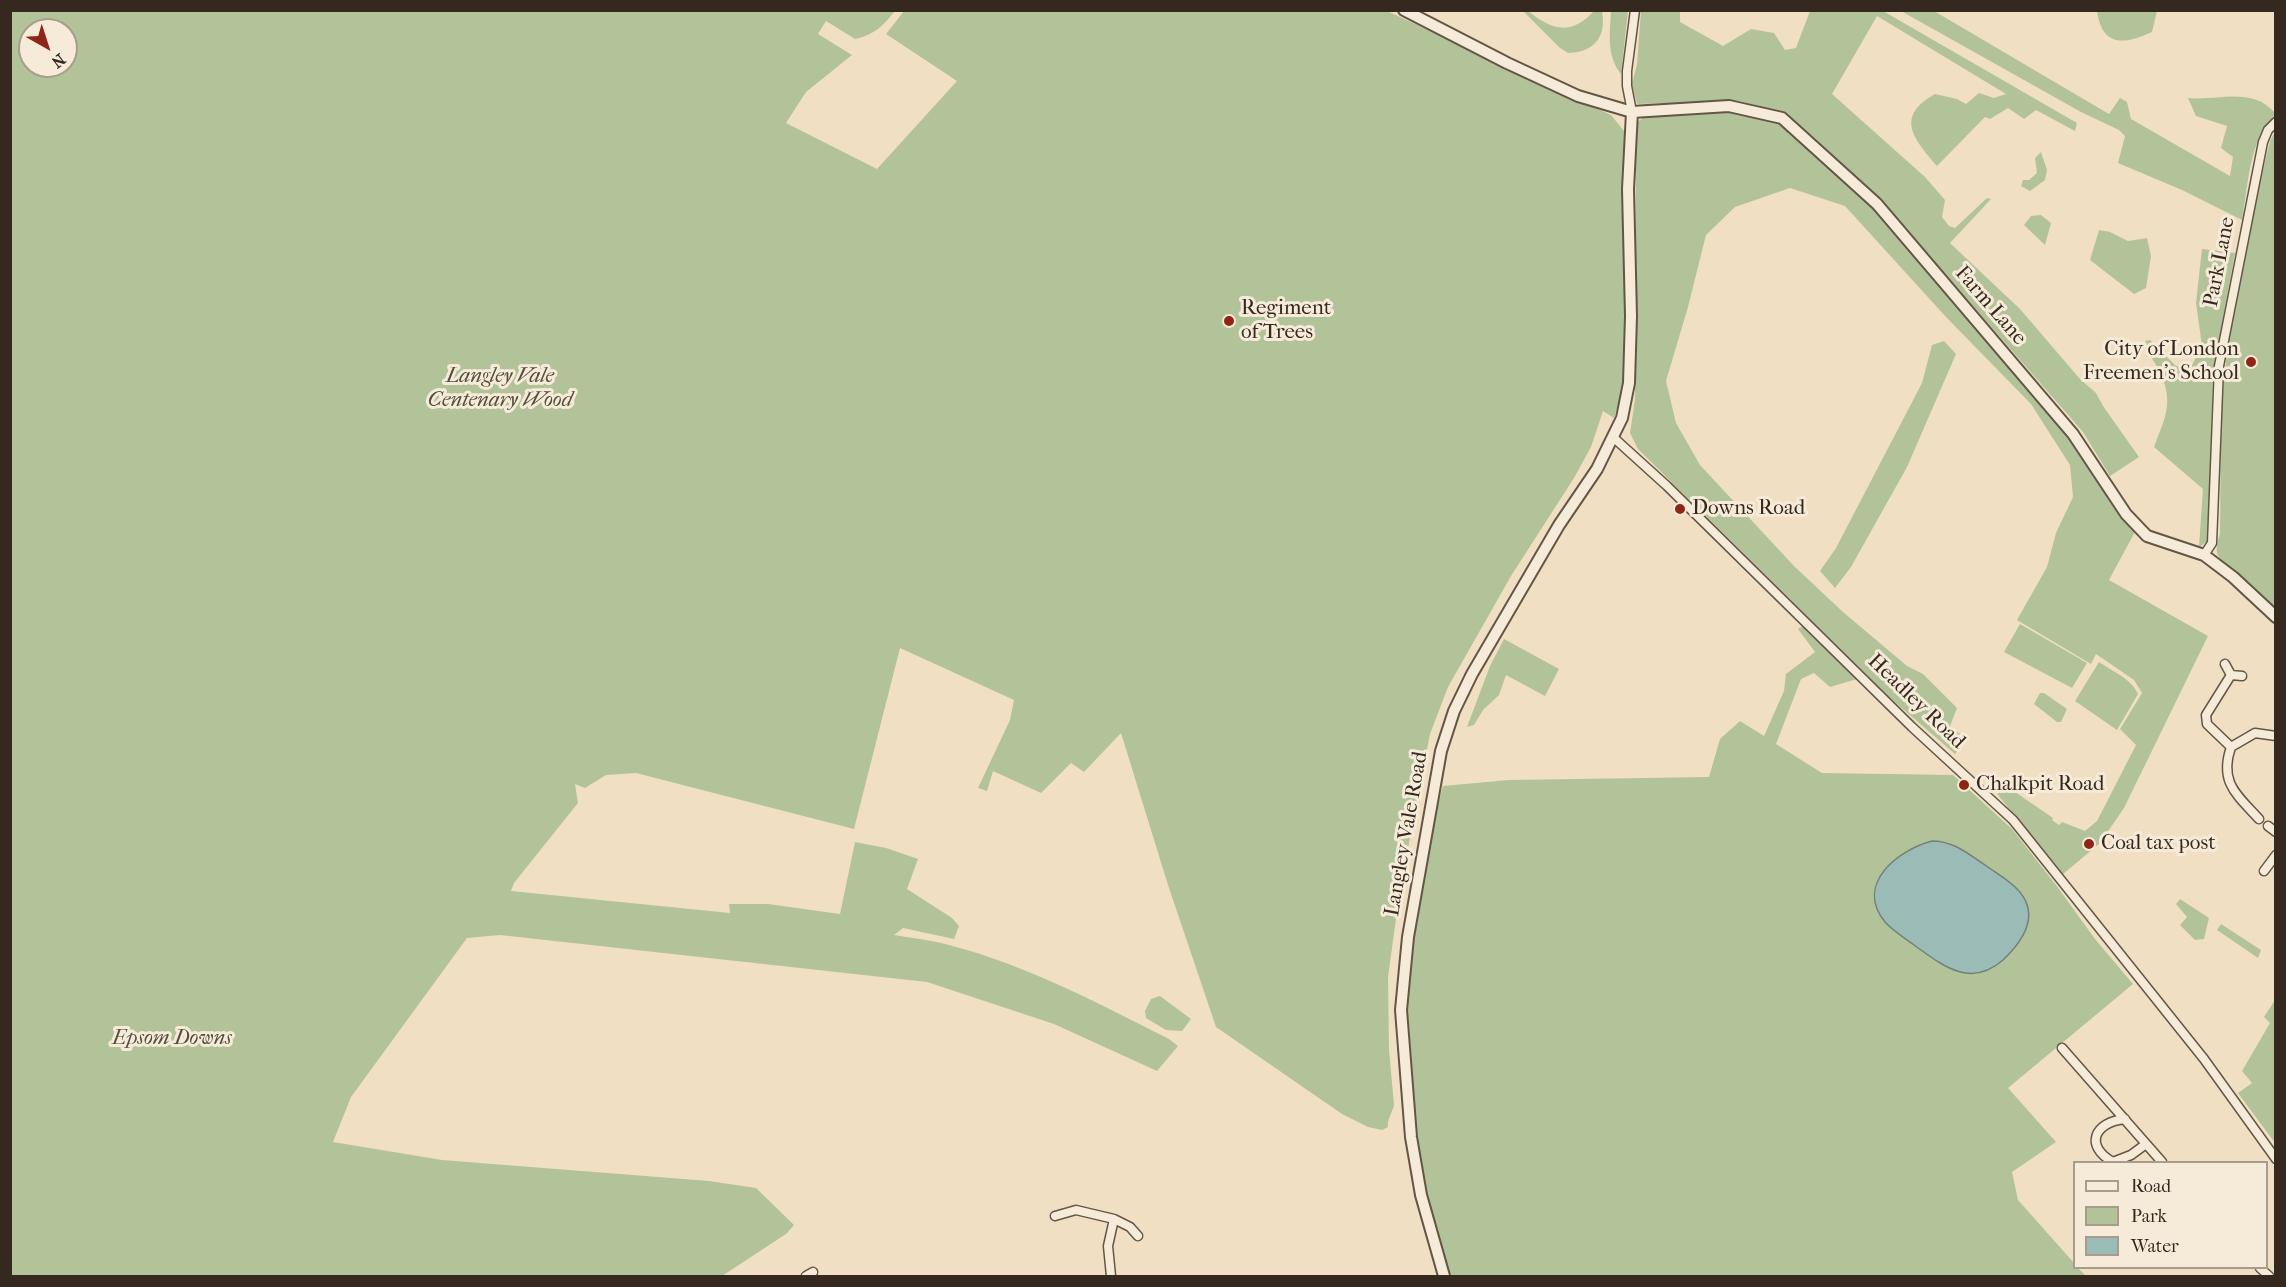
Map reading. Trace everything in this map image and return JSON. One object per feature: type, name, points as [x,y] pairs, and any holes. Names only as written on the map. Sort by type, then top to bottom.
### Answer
[{"type":"street","points":[[1404,10],[1507,63],[1578,96],[1632,112]]},
{"type":"street","points":[[1614,438],[1622,418],[1629,383],[1628,189],[1632,112],[1627,86],[1627,71],[1635,10]]},
{"type":"street","name":"Farm Lane","points":[[1632,112],[1729,106],[1782,118],[1876,204],[2073,434],[2126,514],[2147,536],[2204,555],[2234,577],[2276,617]]},
{"type":"street","name":"Park Lane","points":[[2204,555],[2212,543],[2220,366],[2263,142],[2268,130],[2276,122]]},
{"type":"street","name":"Headley Road","points":[[1614,438],[1667,486],[1912,727],[2013,820],[2204,1059],[2276,1159]]},
{"type":"street","name":"Langley Vale Road","points":[[1444,1276],[1415,1168],[1401,1010],[1409,927],[1441,751],[1454,711],[1472,674],[1559,525],[1597,469],[1614,438]]},
{"type":"street","points":[[2224,664],[2231,675]]},
{"type":"street","points":[[2231,675],[2242,676]]},
{"type":"street","points":[[2231,675],[2206,715],[2206,724],[2231,747]]},
{"type":"street","points":[[2259,819],[2230,786],[2227,776],[2227,759],[2231,747],[2254,733],[2276,736]]},
{"type":"street","points":[[2264,871],[2276,855]]},
{"type":"street","points":[[2062,1048],[2161,1161]]},
{"type":"street","points":[[2111,1161],[2102,1156],[2097,1149],[2095,1138],[2098,1130],[2105,1124],[2125,1119]]},
{"type":"street","points":[[2118,1161],[2146,1144]]},
{"type":"street","points":[[1054,1216],[1076,1210],[1114,1219],[1130,1227],[1138,1236]]},
{"type":"street","points":[[1110,1276],[1108,1246],[1114,1219]]},
{"type":"green space","points":[[2097,10],[2157,11],[2152,32],[2124,41],[2109,37],[2100,23]]},
{"type":"green space","name":"Langley Vale Centenary Wood","points":[[10,11],[895,11],[878,29],[855,39],[826,21],[818,34],[852,55],[806,92],[786,123],[877,169],[957,81],[886,34],[904,11],[1387,11],[1611,115],[1625,132],[1624,385],[1614,418],[1603,411],[1591,447],[1574,478],[1511,576],[1448,687],[1430,734],[1400,890],[1388,977],[1389,1050],[1394,1105],[1388,1127],[1382,1130],[1368,1127],[1342,1114],[1216,1027],[1168,885],[1121,733],[1084,772],[1071,763],[1041,793],[993,771],[987,791],[978,788],[1010,720],[1014,700],[900,648],[854,829],[636,773],[606,775],[585,788],[575,784],[578,803],[514,883],[511,891],[730,913],[729,904],[768,904],[840,914],[855,842],[886,848],[918,859],[907,889],[952,918],[959,926],[954,939],[903,928],[894,935],[942,943],[1006,963],[1061,986],[1169,1039],[1178,1046],[1157,1071],[1054,1024],[927,982],[500,935],[467,938],[351,1097],[333,1142],[442,1160],[709,1181],[756,1188],[794,1225],[786,1234],[722,1276],[11,1276]]},
{"type":"green space","points":[[1523,11],[1529,11],[1544,22],[1566,28],[1586,19],[1593,12],[1602,12],[1602,29],[1600,36],[1591,47],[1568,53],[1560,48]]},
{"type":"green space","points":[[1611,11],[1628,11],[1621,74],[1611,52]]},
{"type":"green space","points":[[1641,11],[1680,11],[1680,22],[1723,46],[1751,29],[1774,33],[1785,50],[1796,48],[1810,11],[1883,11],[2077,123],[2075,131],[2036,110],[2024,119],[2008,108],[1990,119],[1985,117],[1937,166],[1921,147],[1912,128],[1915,111],[1922,103],[1935,94],[1957,99],[1966,104],[1979,93],[1994,98],[2006,94],[1877,16],[1832,94],[1925,177],[1945,200],[1942,217],[1949,226],[1955,228],[1987,198],[1991,199],[1950,243],[2020,309],[2080,379],[2096,393],[2139,457],[2110,476],[2083,432],[1882,202],[1787,113],[1739,101],[1637,104],[1632,84],[1637,64]]},
{"type":"green space","points":[[1901,11],[1934,11],[2109,114],[2120,98],[2127,102],[2131,119],[2230,176],[2233,157],[2221,148],[2227,126],[2196,116],[2188,98],[2246,97],[2266,105],[2275,113],[2275,116],[2266,125],[2255,150],[2242,220],[2182,190],[2118,163],[2125,136],[2119,130],[2081,112]]},
{"type":"green space","points":[[1728,111],[1780,122],[1875,210],[2069,436],[2127,525],[2136,530],[2109,580],[2208,636],[2124,808],[2100,843],[2062,875],[1998,795],[1997,788],[2005,785],[2053,818],[2052,820],[2059,825],[2062,822],[2085,831],[2097,821],[2136,745],[2120,729],[2142,693],[2134,680],[2096,654],[2091,664],[2017,620],[2047,567],[2056,533],[2073,497],[2070,465],[2031,404],[1946,317],[1845,206],[1790,188],[1735,207],[1706,235],[1666,381],[1676,423],[1700,465],[1794,566],[1843,612],[1907,666],[1923,674],[1957,708],[1950,726],[1961,735],[1961,747],[1955,754],[1889,697],[1638,449],[1630,433],[1635,400],[1636,123],[1647,115]]},
{"type":"green space","name":"City of London Freemen's School","points":[[2275,132],[2275,612],[2226,567],[2217,553],[2217,544],[2220,534],[2222,411],[2229,338],[2253,214],[2270,141]]},
{"type":"green space","points":[[2041,152],[2047,170],[2045,180],[2030,191],[2021,186],[2023,180],[2029,180],[2037,173],[2035,158]]},
{"type":"green space","points":[[2041,215],[2051,223],[2045,245],[2024,225],[2031,216]]},
{"type":"green space","points":[[2099,230],[2110,232],[2128,241],[2147,238],[2151,256],[2146,288],[2134,294],[2090,260]]},
{"type":"green space","points":[[2202,249],[2235,253],[2213,372],[2208,541],[2199,547],[2203,489],[2154,447],[2166,414],[2167,398],[2163,379],[2145,341],[2150,340],[2176,366],[2190,369],[2202,346],[2196,303]]},
{"type":"green space","points":[[1944,341],[1956,354],[1907,467],[1851,567],[1835,588],[1820,571],[1836,548],[1922,383],[1932,345]]},
{"type":"green space","points":[[2020,624],[2087,663],[2072,688],[2004,652]]},
{"type":"green space","points":[[1804,625],[1857,679],[1830,687],[1814,673],[1801,679],[1776,744],[1822,773],[1953,775],[2012,829],[2095,939],[2133,984],[2008,1088],[2056,1142],[2012,1172],[2018,1200],[2073,1262],[2073,1269],[2079,1269],[2086,1276],[1450,1276],[1427,1204],[1415,1135],[1408,1062],[1406,983],[1413,926],[1433,823],[1443,786],[1509,780],[1709,777],[1720,739],[1740,721],[1764,736],[1784,691],[1786,674],[1815,652],[1798,629]]},
{"type":"green space","points":[[1504,639],[1559,669],[1545,696],[1506,675],[1499,695],[1483,710],[1474,725],[1467,727],[1490,666]]},
{"type":"green space","points":[[2099,662],[2131,684],[2138,694],[2117,730],[2075,701]]},
{"type":"green space","points":[[2040,693],[2044,693],[2067,709],[2061,722],[2057,722],[2034,704]]},
{"type":"green space","points":[[2180,899],[2209,918],[2204,939],[2195,940],[2180,925],[2187,917],[2176,904]]},
{"type":"green space","points":[[2221,924],[2261,950],[2258,958],[2217,930]]},
{"type":"green space","points":[[1160,996],[1191,1019],[1182,1031],[1166,1030],[1146,1018],[1145,1011],[1151,999]]},
{"type":"green space","points":[[2275,1000],[2275,1143],[2238,1093],[2252,1083],[2242,1071],[2270,1023],[2264,1017]]},
{"type":"water","points":[[1932,841],[1947,843],[1967,853],[2011,883],[2025,899],[2029,918],[2023,936],[2010,953],[1991,969],[1979,973],[1968,973],[1946,966],[1892,928],[1885,922],[1877,908],[1874,895],[1877,882],[1884,871],[1906,852]]},
{"type":"place","name":"Regiment of Trees","points":[[1229,321]]},
{"type":"place","name":"City of London Freemen's School","points":[[2251,362]]},
{"type":"place","name":"Downs Road","points":[[1680,509]]},
{"type":"place","name":"Chalkpit Road","points":[[1964,785]]},
{"type":"place","name":"Coal tax post","points":[[2089,844]]},
{"type":"park label","name":"Epsom Downs","points":[[172,1039]]}]
